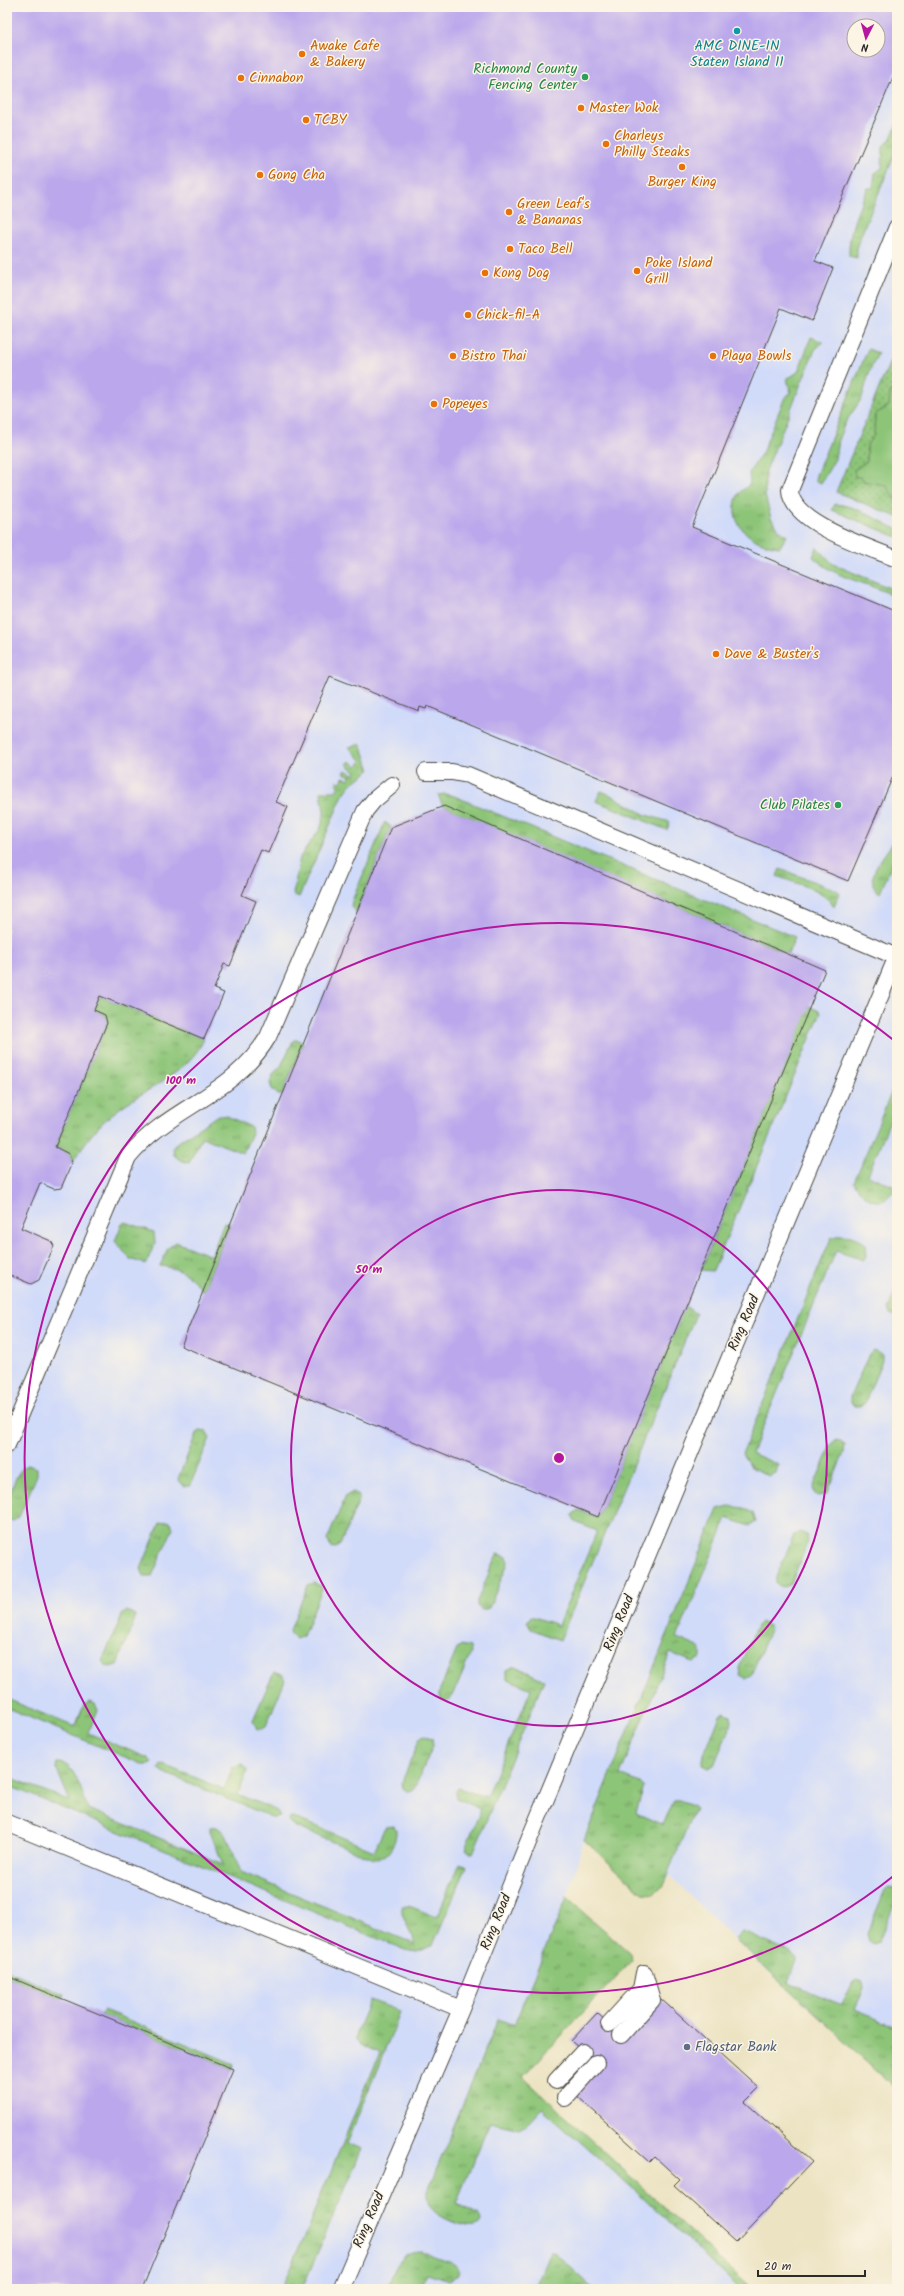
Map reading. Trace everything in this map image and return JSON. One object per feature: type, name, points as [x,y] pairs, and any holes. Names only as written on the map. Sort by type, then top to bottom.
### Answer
[{"type":"lane","points":[[897,227],[790,490],[793,501],[808,518],[831,531],[897,559]]},
{"type":"lane","points":[[426,772],[452,772],[468,776],[897,956]]},
{"type":"lane","points":[[7,1445],[128,1157],[142,1139],[220,1089],[237,1075],[259,1051],[268,1037],[365,811],[374,800],[392,785]]},
{"type":"lane","name":"Ring Road","points":[[340,2289],[461,2009],[533,1830],[897,956]]},
{"type":"lane","points":[[7,1823],[461,2009]]},
{"type":"lane","points":[[609,2024],[641,1989],[644,1973],[652,2000],[621,2035]]},
{"type":"lane","points":[[556,2081],[583,2052]]},
{"type":"lane","points":[[565,2098],[596,2063]]},
{"type":"shaded area","points":[[7,7],[897,7],[897,2090],[740,1945],[669,1875],[659,1891],[649,1894],[642,1893],[584,1840],[567,1897],[630,1953],[632,1960],[523,2077],[752,2289],[7,2289]]},
{"type":"green space","points":[[897,124],[897,149],[857,245],[857,258],[849,256],[850,238],[857,213],[868,188],[873,188],[875,173],[882,168],[883,146],[891,138]]},
{"type":"green space","points":[[811,337],[823,342],[815,350],[811,359],[765,473],[765,495],[771,518],[780,531],[787,535],[780,547],[761,542],[744,532],[735,516],[735,506],[739,494],[750,483],[749,473],[762,453],[785,397],[791,393],[787,379],[798,372]]},
{"type":"green space","points":[[868,349],[878,353],[869,373],[862,398],[845,423],[838,440],[835,459],[821,483],[815,480],[816,475]]},
{"type":"green space","points":[[891,359],[897,361],[897,384],[894,391],[890,391],[889,406],[875,414],[874,435],[867,445],[867,461],[854,470],[855,477],[860,477],[863,481],[886,485],[894,498],[897,499],[897,517],[836,492]]},
{"type":"green space","points":[[897,384],[897,499],[870,483],[855,477],[854,470],[867,461],[867,445],[874,435],[875,414],[889,406],[890,391],[894,391]]},
{"type":"green space","points":[[835,504],[860,510],[897,529],[897,537],[832,510]]},
{"type":"green space","points":[[817,547],[833,564],[897,591],[897,600],[883,591],[831,570],[813,557]]},
{"type":"green space","points":[[361,744],[370,770],[350,785],[342,797],[299,897],[293,894],[300,857],[320,829],[323,820],[324,812],[321,791],[336,791],[339,785],[336,784],[337,781],[341,782],[343,777],[349,779],[350,776],[344,773],[345,770],[354,774],[356,772],[347,764],[350,761],[357,766],[362,761],[349,747]]},
{"type":"green space","points":[[601,791],[613,796],[646,815],[670,822],[667,830],[596,801]]},
{"type":"green space","points":[[445,794],[454,796],[795,937],[788,954],[443,806],[438,795]]},
{"type":"green space","points":[[385,822],[391,827],[356,912],[351,907],[352,901]]},
{"type":"green space","points":[[897,835],[897,852],[880,893],[874,887],[874,872]]},
{"type":"green space","points":[[780,869],[837,890],[839,893],[834,907],[816,891],[777,876]]},
{"type":"green space","points":[[100,996],[204,1039],[189,1061],[178,1070],[131,1100],[105,1120],[87,1140],[72,1163],[69,1154],[55,1147],[107,1023],[105,1015],[94,1010]]},
{"type":"green space","points":[[809,1006],[821,1012],[713,1271],[701,1270]]},
{"type":"green space","points":[[297,1039],[303,1043],[282,1095],[278,1095],[272,1089],[270,1083],[273,1075],[281,1066],[293,1041]]},
{"type":"green space","points":[[897,1079],[897,1103],[868,1175],[893,1186],[894,1191],[885,1200],[875,1201],[866,1197],[854,1182]]},
{"type":"green space","points":[[218,1115],[227,1116],[251,1127],[252,1133],[243,1153],[202,1137],[189,1163],[180,1160],[174,1155],[173,1148],[175,1144]]},
{"type":"green space","points":[[125,1222],[154,1232],[155,1243],[146,1264],[130,1259],[115,1241],[122,1224]]},
{"type":"green space","points":[[229,1222],[229,1226],[203,1292],[190,1277],[184,1273],[160,1266],[168,1248],[176,1242],[211,1256],[224,1223]]},
{"type":"green space","points":[[841,1235],[856,1237],[864,1243],[867,1251],[866,1257],[863,1260],[836,1251],[752,1453],[778,1465],[776,1473],[769,1476],[751,1467],[742,1454],[831,1238]]},
{"type":"green space","points":[[897,1286],[897,1316],[890,1314],[888,1309]]},
{"type":"green space","points":[[685,1306],[696,1314],[560,1640],[531,1629],[527,1622],[531,1616],[558,1625],[597,1531],[575,1522],[572,1515],[578,1510],[598,1517]]},
{"type":"green space","points":[[873,1350],[882,1354],[882,1360],[865,1403],[861,1406],[854,1406],[850,1397],[869,1354]]},
{"type":"green space","points":[[200,1431],[207,1432],[210,1438],[190,1486],[184,1486],[178,1479],[196,1434]]},
{"type":"green space","points":[[837,1440],[845,1445],[844,1453],[827,1494],[818,1496],[814,1493],[813,1488],[831,1445]]},
{"type":"green space","points":[[27,1465],[37,1468],[37,1475],[19,1517],[13,1521],[7,1518],[8,1505],[12,1489],[18,1474]]},
{"type":"green space","points":[[353,1492],[359,1495],[359,1500],[340,1545],[336,1548],[331,1547],[327,1540],[346,1496]]},
{"type":"green space","points":[[729,1506],[743,1508],[753,1513],[756,1522],[750,1526],[727,1518],[677,1638],[698,1647],[701,1651],[701,1658],[693,1662],[670,1653],[620,1775],[640,1783],[644,1787],[636,1813],[663,1825],[674,1800],[679,1800],[694,1806],[695,1808],[662,1887],[654,1894],[642,1893],[584,1840],[718,1509]]},
{"type":"green space","points":[[167,1521],[171,1522],[173,1528],[152,1576],[144,1576],[141,1569],[160,1523]]},
{"type":"green space","points":[[800,1532],[807,1535],[808,1542],[791,1583],[785,1587],[782,1587],[776,1583],[776,1577],[794,1535]]},
{"type":"green space","points":[[499,1554],[507,1557],[508,1563],[489,1608],[482,1610],[477,1606],[477,1601],[496,1556]]},
{"type":"green space","points":[[314,1583],[321,1586],[322,1589],[303,1636],[296,1639],[291,1635],[290,1630],[308,1585]]},
{"type":"green space","points":[[127,1611],[135,1615],[135,1619],[117,1665],[109,1667],[105,1666],[103,1659],[122,1615]]},
{"type":"green space","points":[[761,1622],[769,1626],[770,1630],[751,1675],[746,1678],[740,1675],[739,1667],[757,1626]]},
{"type":"green space","points":[[461,1645],[470,1647],[471,1653],[453,1696],[448,1701],[443,1700],[439,1697],[439,1692],[457,1649]]},
{"type":"green space","points":[[515,1666],[544,1680],[473,1853],[465,1849],[481,1809],[456,1798],[456,1791],[458,1788],[486,1797],[531,1689],[506,1678],[506,1670]]},
{"type":"green space","points":[[275,1673],[282,1674],[285,1680],[266,1726],[263,1729],[257,1729],[253,1720],[272,1676]]},
{"type":"green space","points":[[7,1699],[75,1727],[84,1705],[90,1702],[95,1704],[98,1710],[88,1733],[148,1758],[152,1763],[150,1765],[144,1765],[7,1708]]},
{"type":"green space","points":[[724,1712],[731,1715],[732,1722],[714,1765],[708,1768],[702,1765],[702,1759],[720,1715]]},
{"type":"green space","points":[[425,1736],[432,1738],[433,1746],[413,1791],[407,1791],[403,1788],[402,1782],[420,1738]]},
{"type":"green space","points":[[57,1763],[64,1764],[74,1773],[88,1809],[223,1864],[210,1832],[210,1827],[216,1827],[221,1830],[230,1843],[241,1872],[415,1944],[402,1913],[402,1906],[409,1906],[437,1917],[459,1863],[467,1866],[433,1945],[418,1952],[405,1950],[7,1785],[7,1776],[70,1801],[56,1768]]},
{"type":"green space","points":[[161,1764],[224,1789],[233,1767],[243,1764],[248,1770],[238,1794],[277,1811],[280,1816],[274,1818],[162,1772],[159,1768]]},
{"type":"green space","points":[[289,1818],[316,1826],[374,1851],[385,1827],[394,1826],[396,1829],[396,1834],[391,1849],[383,1857],[374,1859],[291,1825],[288,1822]]},
{"type":"green space","points":[[889,1887],[897,1889],[897,1898],[879,1941],[873,1943],[869,1941],[867,1934],[885,1890]]},
{"type":"green space","points":[[567,1897],[630,1953],[632,1960],[523,2077],[752,2289],[740,2289],[630,2186],[542,2108],[526,2125],[519,2129],[490,2122],[456,2203],[478,2214],[481,2220],[479,2224],[467,2226],[450,2221],[433,2210],[430,2205],[428,2190],[498,2019],[514,2025]]},
{"type":"green space","points":[[742,1932],[793,1953],[797,1959],[788,1982],[842,2005],[853,1982],[857,1980],[863,1982],[864,1987],[855,2010],[897,2027],[897,2090],[735,1939]]},
{"type":"green space","points":[[7,1970],[64,1994],[62,1999],[7,1976]]},
{"type":"green space","points":[[370,2000],[394,2009],[400,2013],[347,2143],[362,2149],[302,2289],[282,2289],[380,2053],[361,2045],[356,2040],[357,2030]]},
{"type":"green space","points":[[104,2010],[234,2064],[233,2069],[101,2015]]},
{"type":"green space","points":[[421,2252],[454,2264],[459,2269],[459,2275],[450,2280],[427,2273],[421,2289],[387,2289],[395,2269],[402,2259],[407,2255]]},
{"type":"green space","points":[[550,2252],[553,2252],[593,2289],[534,2289]]},
{"type":"building","points":[[7,7],[897,7],[897,68],[815,261],[833,268],[812,321],[781,308],[692,527],[897,612],[897,767],[848,881],[427,706],[426,709],[420,707],[419,711],[330,676],[276,802],[288,807],[268,853],[261,850],[242,895],[256,901],[230,966],[224,964],[214,989],[224,993],[204,1039],[100,996],[94,1010],[105,1015],[107,1023],[55,1147],[69,1154],[72,1163],[61,1188],[54,1189],[40,1183],[21,1228],[51,1241],[54,1246],[39,1280],[31,1284],[7,1274]]},
{"type":"building","points":[[444,806],[825,970],[598,1517],[181,1346],[391,827]]},
{"type":"building","points":[[7,1976],[233,2069],[142,2289],[7,2289]]},
{"type":"building","points":[[661,1999],[759,2088],[745,2102],[812,2162],[736,2242],[674,2186],[680,2180],[655,2157],[650,2162],[575,2094],[596,2063],[571,2041],[597,2013],[626,2039]]},
{"type":"place","name":"AMC DINE-IN Staten Island 11","points":[[737,31]]},
{"type":"place","name":"Awake Cafe & Bakery","points":[[302,54]]},
{"type":"place","name":"Richmond County Fencing Center","points":[[585,77]]},
{"type":"place","name":"Cinnabon","points":[[241,78]]},
{"type":"place","name":"Master Wok","points":[[581,108]]},
{"type":"place","name":"TCBY","points":[[306,120]]},
{"type":"place","name":"Charleys Philly Steaks","points":[[606,144]]},
{"type":"place","name":"Burger King","points":[[682,167]]},
{"type":"place","name":"Gong Cha","points":[[260,175]]},
{"type":"place","name":"Green Leaf's & Bananas","points":[[509,212]]},
{"type":"place","name":"Taco Bell","points":[[510,249]]},
{"type":"place","name":"Poke Island Grill","points":[[637,271]]},
{"type":"place","name":"Kong Dog","points":[[485,273]]},
{"type":"place","name":"Chick-fil-A","points":[[468,315]]},
{"type":"place","name":"Bistro Thai","points":[[453,356]]},
{"type":"place","name":"Playa Bowls","points":[[713,356]]},
{"type":"place","name":"Popeyes","points":[[434,404]]},
{"type":"place","name":"Dave & Buster's","points":[[716,654]]},
{"type":"place","name":"Club Pilates","points":[[838,805]]},
{"type":"place","name":"Flagstar Bank","points":[[687,2047]]}]
